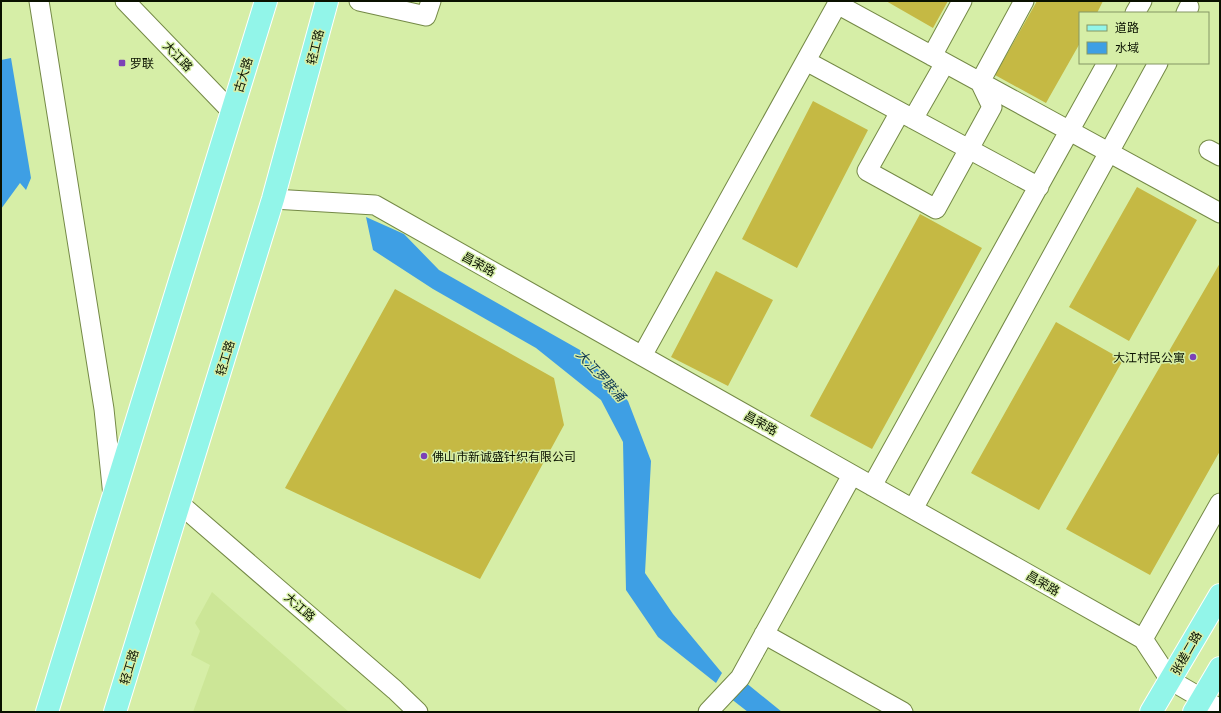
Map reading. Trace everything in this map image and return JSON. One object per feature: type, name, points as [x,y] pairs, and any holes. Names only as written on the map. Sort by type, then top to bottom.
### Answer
[{"type":"main road","points":[[255,38],[258,1]]},
{"type":"main road","points":[[255,38],[266,1]]},
{"type":"main road","name":"轻工路","points":[[115,712],[273,199],[327,1]]},
{"type":"main road","points":[[311,63],[339,1]]},
{"type":"main road","name":"古大路","points":[[232,112],[255,38]]},
{"type":"main road","points":[[46,712],[232,112]]},
{"type":"main road","name":"张槎二路","points":[[1151,712],[1220,595]]},
{"type":"main road","points":[[1205,707],[1220,668]]},
{"type":"street","points":[[39,1],[104,409],[113,498]]},
{"type":"street","name":"大江路","points":[[125,1],[232,112]]},
{"type":"street","points":[[359,1],[426,16],[431,1]]},
{"type":"street","points":[[962,1],[938,60],[906,116],[867,171],[936,209],[992,107],[980,82]]},
{"type":"street","points":[[980,82],[1024,1]]},
{"type":"street","points":[[1136,12],[1142,1]]},
{"type":"street","points":[[642,356],[838,3],[938,60],[1220,213]]},
{"type":"street","points":[[806,61],[1039,187]]},
{"type":"street","points":[[872,486],[1106,64]]},
{"type":"street","points":[[913,509],[1157,64]]},
{"type":"street","name":"昌荣路","points":[[273,199],[375,205],[1143,639],[1170,680],[1205,707]]},
{"type":"street","points":[[708,712],[740,678],[852,475]]},
{"type":"street","points":[[1143,639],[1220,503]]},
{"type":"street","name":"大江路","points":[[180,504],[395,690],[418,712]]},
{"type":"street","points":[[764,634],[903,712]]},
{"type":"shaded area","points":[[212,592],[349,712],[193,712],[210,665],[191,655],[200,631],[195,623]]},
{"type":"water","points":[[11,58],[31,178],[26,190],[20,183],[1,209],[1,60]]},
{"type":"water","name":"大江罗联涌","points":[[366,217],[404,234],[439,270],[580,350],[628,401],[651,461],[645,573],[673,614],[722,673],[716,683],[658,637],[626,590],[623,442],[601,400],[536,348],[433,289],[373,250]]},
{"type":"water","points":[[745,682],[782,712],[748,712],[730,698]]},
{"type":"building","points":[[886,1],[948,1],[933,28]]},
{"type":"building","points":[[1037,1],[1103,1],[1098,12],[1079,12],[1079,45],[1046,103],[995,75]]},
{"type":"building","points":[[813,101],[868,130],[797,268],[742,239]]},
{"type":"building","points":[[1137,187],[1197,220],[1129,341],[1069,307]]},
{"type":"building","points":[[920,214],[982,248],[872,449],[810,416]]},
{"type":"building","name":"大江村民公寓","points":[[1220,263],[1220,451],[1150,575],[1066,529]]},
{"type":"building","points":[[716,271],[773,300],[728,386],[671,357]]},
{"type":"building","name":"佛山市新诚盛针织有限公司","points":[[395,289],[554,378],[564,425],[480,579],[285,488]]},
{"type":"building","points":[[1056,322],[1123,360],[1039,510],[971,473]]},
{"type":"place","name":"罗联","points":[[122,63]]},
{"type":"place","name":"大江村民公寓","points":[[1193,357]]},
{"type":"place","name":"佛山市新诚盛针织有限公司","points":[[424,456]]}]
